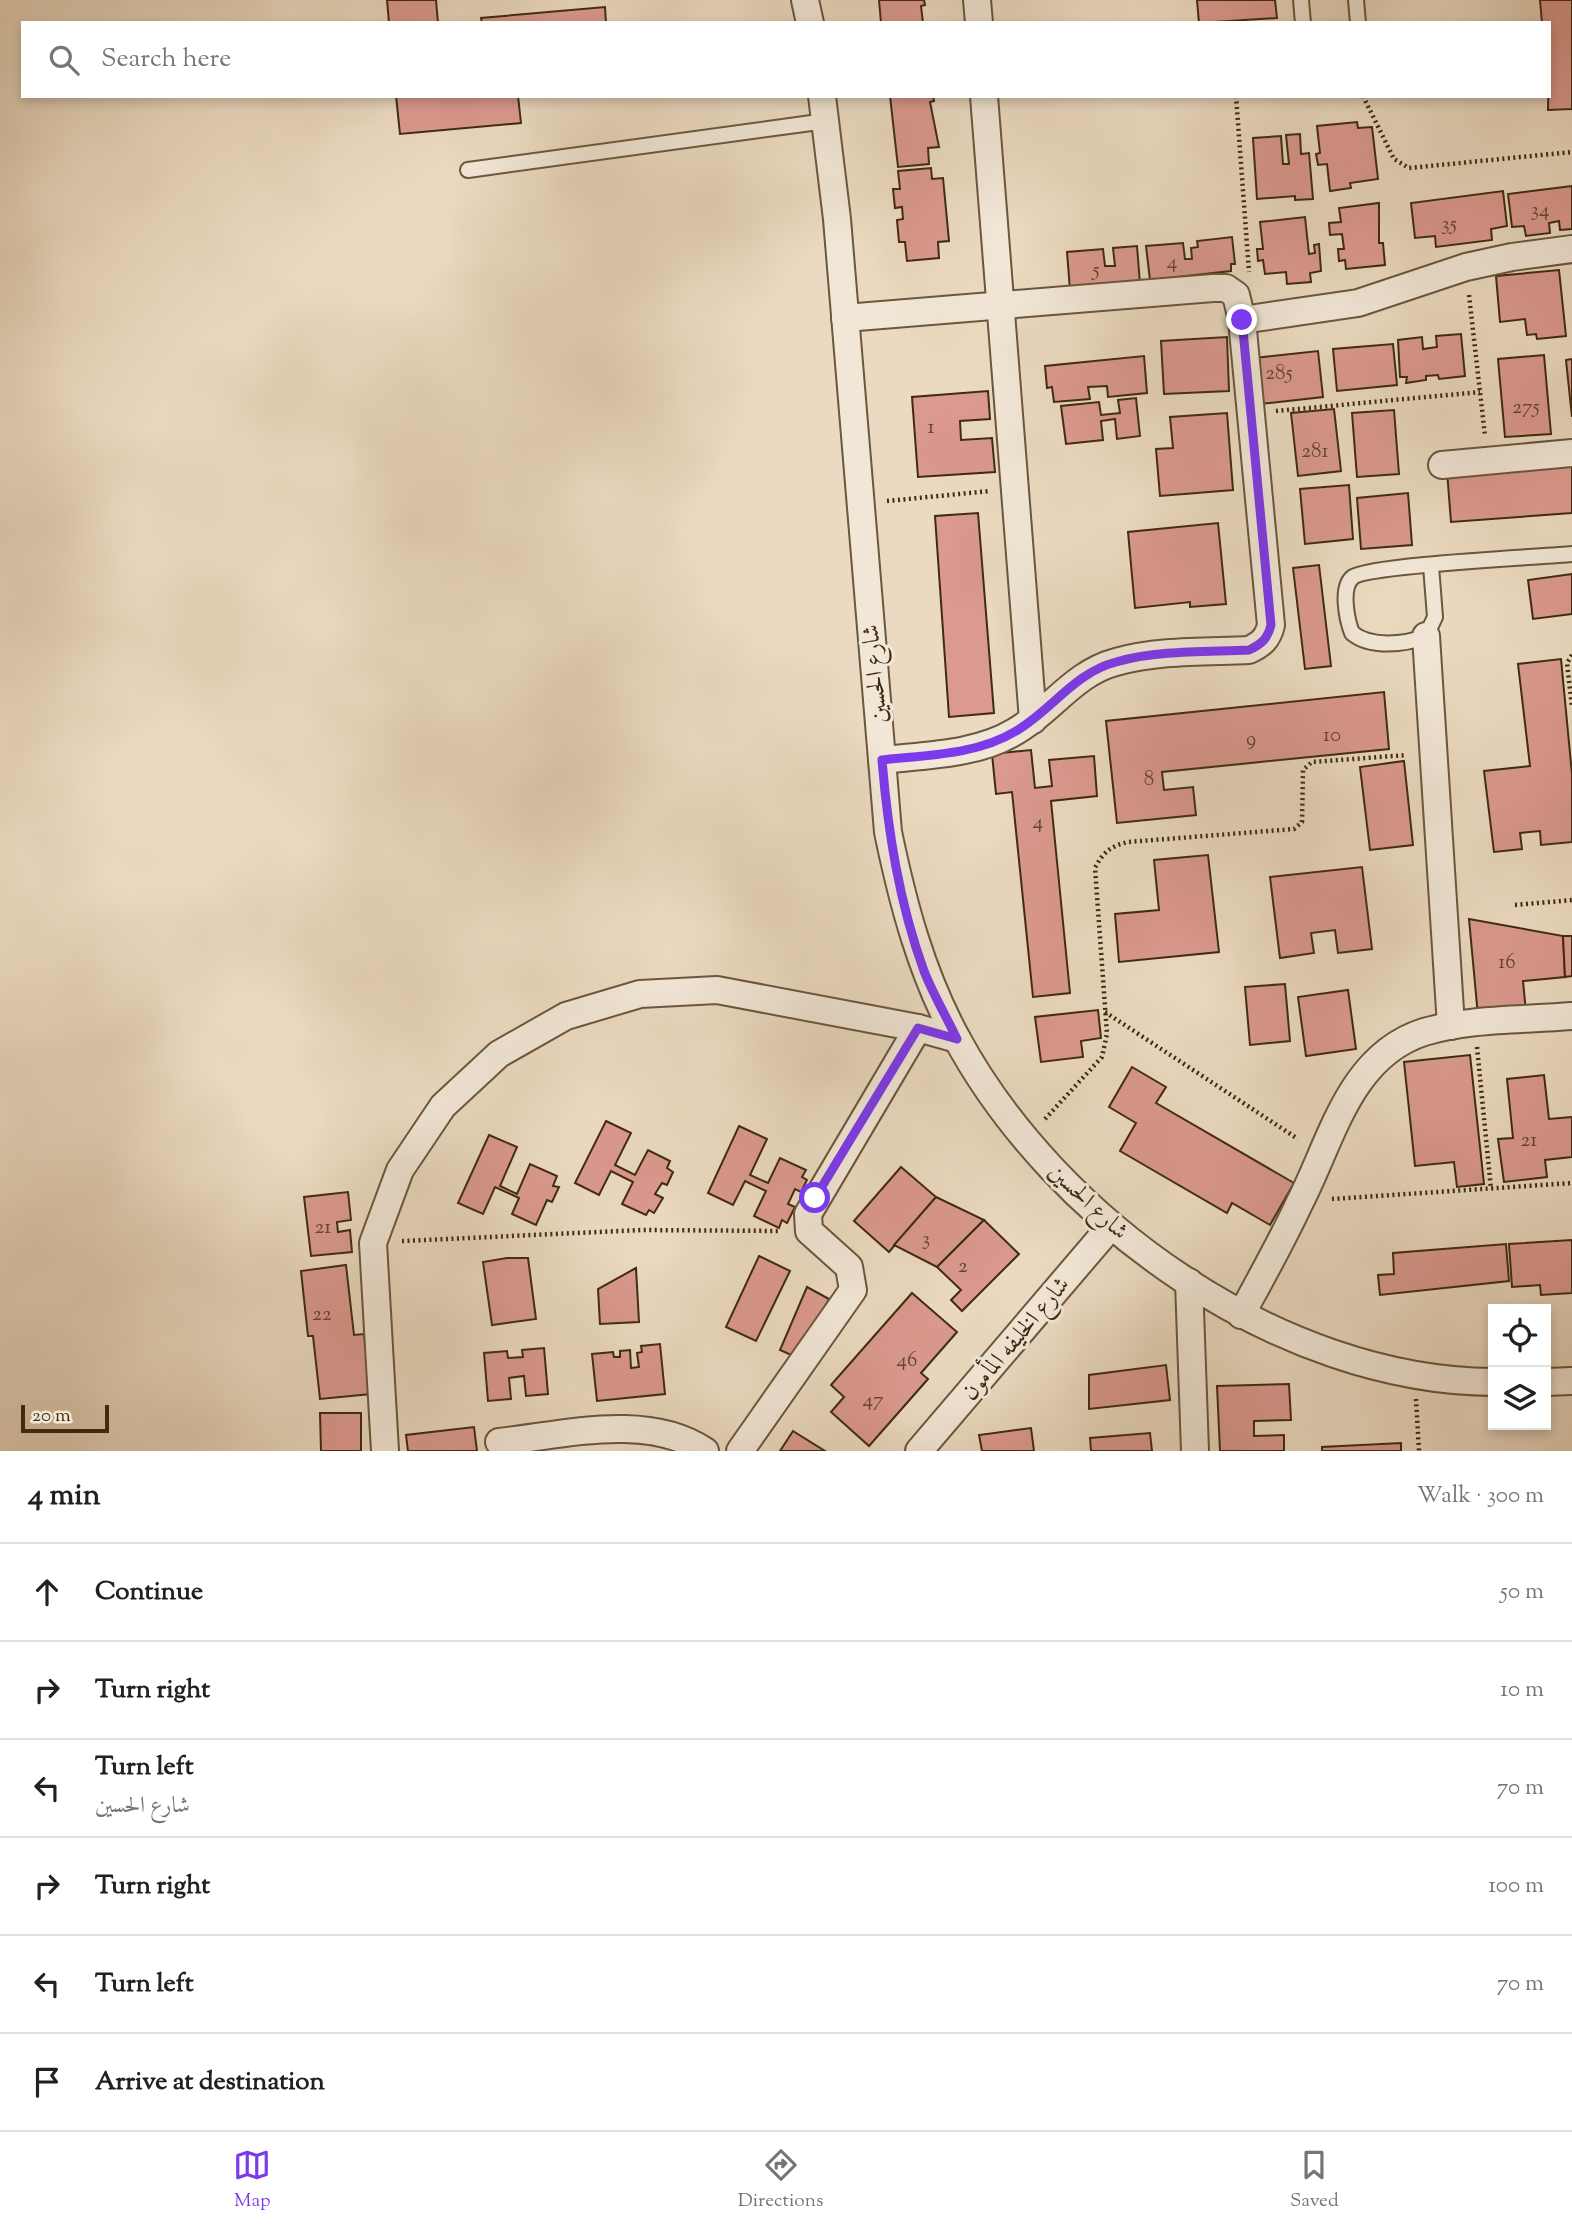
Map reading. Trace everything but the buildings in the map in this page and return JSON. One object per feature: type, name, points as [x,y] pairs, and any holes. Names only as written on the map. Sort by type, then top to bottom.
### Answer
[{"type":"street","points":[[804,0],[809,21]]},
{"type":"street","points":[[977,0],[979,21]]},
{"type":"street","points":[[984,98],[1033,720]]},
{"type":"street","name":"شارع الحسين","points":[[824,109],[845,318],[888,832],[903,903],[925,972],[957,1039],[1025,1140],[1111,1226],[1189,1282],[1241,1315],[1332,1352],[1414,1374],[1488,1381]]},
{"type":"street","points":[[1247,319],[1358,303],[1466,267],[1512,257],[1572,249]]},
{"type":"street","points":[[845,318],[1226,288],[1236,295],[1247,319],[1251,413],[1271,625],[1268,636],[1260,645],[1249,650],[1155,655],[1115,662],[1078,679],[1017,731],[981,747],[882,760]]},
{"type":"street","points":[[1442,465],[1572,453]]},
{"type":"street","points":[[1426,636],[1433,752],[1463,1025]]},
{"type":"street","points":[[385,1451],[373,1242],[400,1170],[443,1106],[499,1054],[566,1016],[640,994],[717,990],[918,1028],[957,1039]]},
{"type":"street","points":[[1241,1315],[1301,1202],[1356,1084],[1374,1062],[1397,1044],[1423,1032],[1463,1025],[1572,1016]]},
{"type":"street","points":[[740,1451],[853,1290],[849,1267],[809,1231],[808,1214],[815,1198],[918,1028]]},
{"type":"street","name":"شارع الخليفه المأمون","points":[[919,1451],[1111,1226]]},
{"type":"street","points":[[1189,1282],[1195,1451]]},
{"type":"street","points":[[1551,1382],[1572,1381]]},
{"type":"street","points":[[499,1442],[607,1431],[651,1430],[692,1443],[705,1451]]},
{"type":"lane","points":[[1301,0],[1303,21]]},
{"type":"lane","points":[[1356,0],[1358,21]]},
{"type":"lane","points":[[468,170],[824,109]]},
{"type":"lane","points":[[1431,566],[1436,617],[1426,636],[1416,640],[1371,643],[1360,640],[1352,633],[1348,623],[1346,587],[1352,578],[1363,573],[1431,566],[1572,554]]},
{"type":"path","points":[[1236,98],[1247,319]]},
{"type":"path","points":[[1364,98],[1394,159],[1409,168],[1572,152]]},
{"type":"path","points":[[1466,267],[1488,461]]},
{"type":"path","points":[[1251,413],[1480,392]]},
{"type":"path","points":[[859,504],[1015,489]]},
{"type":"path","points":[[1572,655],[1567,663],[1572,707]]},
{"type":"path","points":[[1025,1140],[1102,1058],[1107,1034],[1095,868],[1108,850],[1128,842],[1294,829],[1302,822],[1303,770],[1312,762],[1433,752]]},
{"type":"path","points":[[1515,905],[1572,900]]},
{"type":"path","points":[[1105,1012],[1322,1154]]},
{"type":"path","points":[[1463,1025],[1491,1189]]},
{"type":"path","points":[[1301,1202],[1572,1184]]},
{"type":"path","points":[[373,1242],[642,1230],[809,1231]]},
{"type":"path","points":[[1414,1374],[1419,1451]]},
{"type":"route","points":[[815,1198],[918,1028],[957,1039],[925,972],[903,903],[888,832],[882,760],[981,747],[1000,740],[1033,720],[1078,679],[1115,662],[1155,655],[1249,650],[1260,645],[1268,636],[1271,625],[1242,320]]}]
